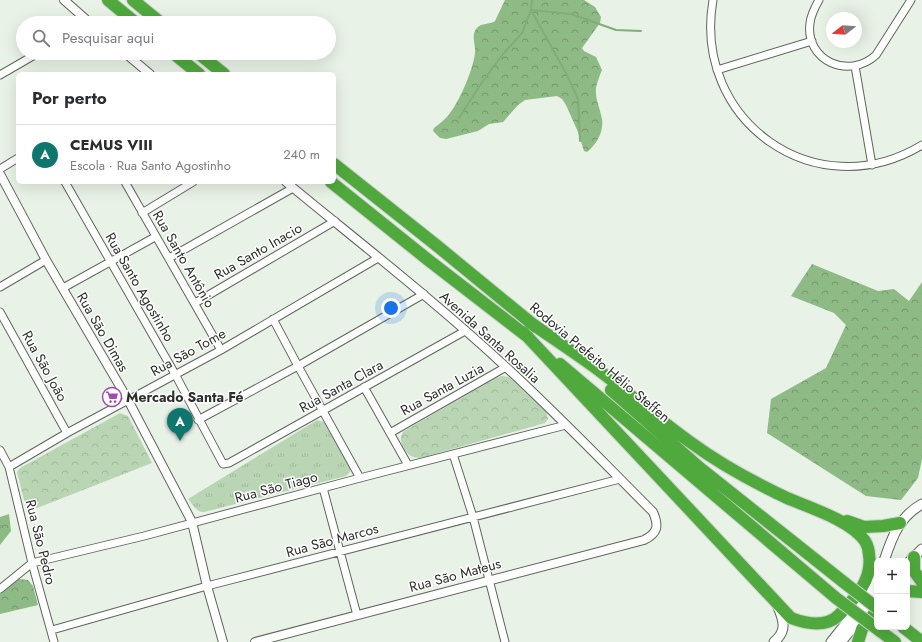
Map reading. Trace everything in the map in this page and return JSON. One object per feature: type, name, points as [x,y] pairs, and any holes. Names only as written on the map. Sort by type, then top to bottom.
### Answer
[{"type":"highway","points":[[108,0],[127,16]]},
{"type":"highway","points":[[132,0],[152,16]]},
{"type":"highway","points":[[181,60],[196,72]]},
{"type":"highway","points":[[207,60],[222,72]]},
{"type":"highway","name":"Rodovia Prefeito Hélio Steffen","points":[[336,166],[531,323],[700,468],[874,607]]},
{"type":"highway","name":"Rodovia Prefeito Hélio Steffen","points":[[333,184],[427,259],[523,332],[836,598],[895,642]]},
{"type":"highway","points":[[523,332],[791,618],[812,624],[823,623],[838,616],[867,580],[870,562],[868,547],[852,528],[831,516],[751,481],[690,442],[594,366],[531,323]]},
{"type":"highway","points":[[812,508],[864,527],[900,523]]},
{"type":"highway","points":[[914,557],[914,571],[922,582]]},
{"type":"highway","points":[[910,591],[922,592]]},
{"type":"highway","points":[[858,642],[862,629],[874,613]]},
{"type":"highway","points":[[906,630],[922,642]]},
{"type":"main road","points":[[885,558],[891,540],[900,523],[921,505]]},
{"type":"main road","points":[[833,641],[868,596],[874,585]]},
{"type":"main road","points":[[833,641],[874,601]]},
{"type":"main road","points":[[774,642],[782,632],[783,625],[782,617],[777,604]]},
{"type":"street","points":[[64,0],[81,16]]},
{"type":"street","points":[[713,0],[710,36],[712,53],[726,92],[738,112],[754,129],[772,144],[793,156],[817,163],[841,167],[872,165],[902,156],[922,145]]},
{"type":"street","points":[[819,0],[813,11],[810,23],[812,41],[818,52],[831,63],[843,67],[855,66],[872,60],[880,51],[911,0]]},
{"type":"street","points":[[717,70],[812,41]]},
{"type":"street","points":[[0,76],[26,60]]},
{"type":"street","points":[[133,60],[148,72]]},
{"type":"street","points":[[855,66],[872,165]]},
{"type":"street","points":[[0,169],[16,159]]},
{"type":"street","name":"Rua São Dimas","points":[[0,174],[46,260],[128,400],[192,522],[207,586],[223,642]]},
{"type":"street","name":"Rua Santo Agostinho","points":[[66,184],[175,374],[198,420],[223,464],[229,463]]},
{"type":"street","name":"Rua Santo Antônio","points":[[126,184],[155,237],[169,258],[221,350]]},
{"type":"street","points":[[142,213],[190,184]]},
{"type":"street","name":"Avenida Santa Rosalia","points":[[288,184],[424,294],[506,367],[653,512],[656,519],[657,528]]},
{"type":"street","points":[[169,258],[293,188]]},
{"type":"street","name":"Rua Santo Inacio","points":[[195,303],[335,221]]},
{"type":"street","points":[[62,288],[155,237]]},
{"type":"street","name":"Rua São Tome","points":[[9,467],[67,433],[221,350],[378,258]]},
{"type":"street","points":[[0,287],[46,260]]},
{"type":"street","points":[[198,420],[298,366],[424,294]]},
{"type":"street","name":"Rua São João","points":[[0,312],[67,433]]},
{"type":"street","points":[[273,319],[360,478]]},
{"type":"street","name":"Rua Santa Clara","points":[[229,463],[465,331]]},
{"type":"street","name":"Rua Santa Luzia","points":[[390,433],[506,367]]},
{"type":"street","points":[[364,387],[408,465]]},
{"type":"street","name":"Rua São Tiago","points":[[0,589],[32,563],[144,536],[408,465],[566,425]]},
{"type":"street","name":"Rua São Pedro","points":[[0,450],[9,467],[32,563],[52,630],[54,642]]},
{"type":"street","points":[[453,454],[473,517],[505,642]]},
{"type":"street","name":"Rua São Marcos","points":[[52,630],[207,586],[620,480]]},
{"type":"street","points":[[324,488],[358,615]]},
{"type":"street","name":"Rua São Mateus","points":[[255,642],[644,540],[652,536],[657,528]]},
{"type":"green space","points":[[505,0],[584,0],[595,7],[601,17],[600,23],[582,48],[584,51],[596,57],[602,70],[597,83],[596,92],[602,119],[602,128],[597,141],[587,152],[584,151],[578,132],[566,105],[562,99],[557,96],[525,100],[518,105],[503,122],[489,124],[478,131],[446,139],[440,138],[433,131],[434,128],[450,113],[458,101],[466,84],[474,60],[474,35],[476,29],[483,24],[495,21]]},
{"type":"green space","points":[[812,264],[878,291],[894,289],[909,301],[922,282],[922,459],[918,478],[901,500],[866,496],[767,433],[771,399],[826,368],[846,325],[834,313],[791,296]]},
{"type":"green space","points":[[502,376],[509,377],[546,412],[548,419],[545,423],[417,458],[412,457],[403,448],[401,437],[404,431]]},
{"type":"green space","points":[[120,413],[128,416],[152,463],[27,512],[17,472],[20,468]]},
{"type":"green space","points":[[317,420],[324,422],[350,467],[350,472],[346,476],[204,512],[201,512],[193,506],[188,499]]},
{"type":"green space","points":[[9,514],[11,531],[0,545],[0,517]]},
{"type":"green space","points":[[19,579],[28,580],[33,586],[38,605],[0,614],[0,594]]},
{"type":"waterway","points":[[459,118],[503,54],[522,33],[531,10],[532,0]]},
{"type":"waterway","points":[[531,10],[567,75],[578,99],[580,141]]},
{"type":"waterway","points":[[531,10],[571,14],[616,30],[641,31]]},
{"type":"place","name":"Mercado Santa Fé","points":[[112,397]]},
{"type":"place","name":"CEMUS VIII","points":[[180,441]]}]
